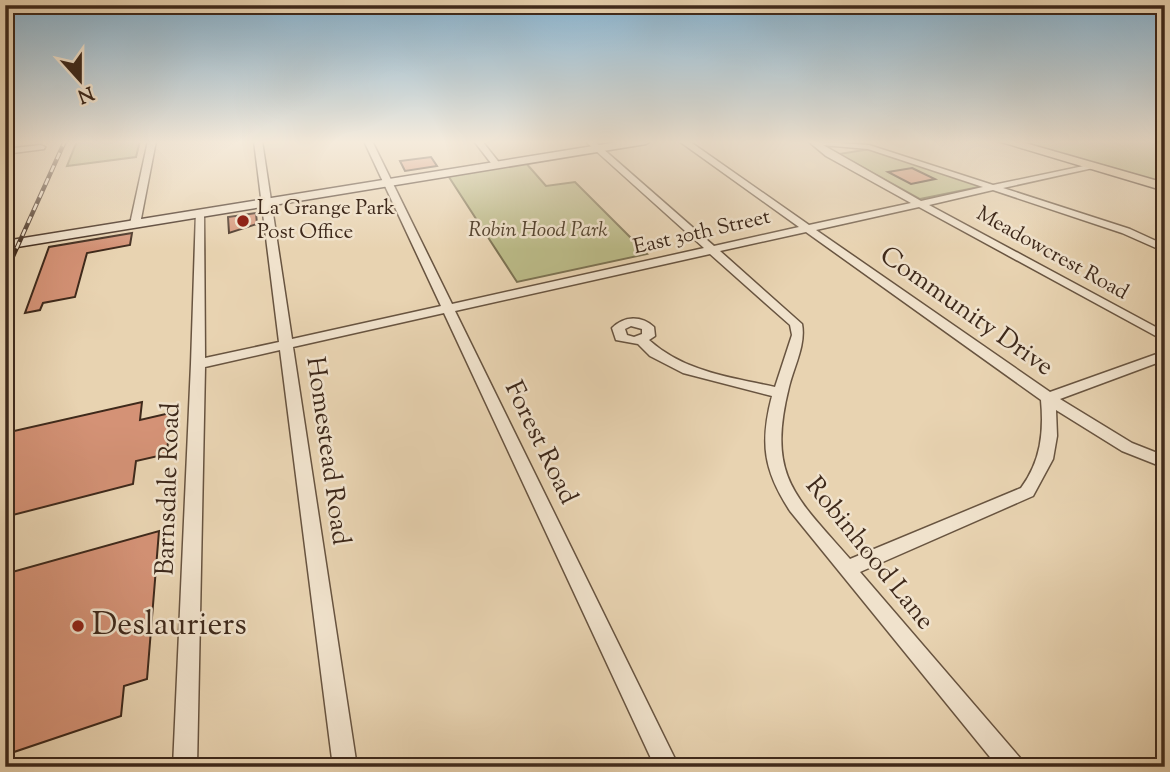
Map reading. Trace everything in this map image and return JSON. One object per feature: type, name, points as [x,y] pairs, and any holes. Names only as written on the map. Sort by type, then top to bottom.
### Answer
[{"type":"main road","points":[[5,245],[424,177]]},
{"type":"main road","points":[[1129,177],[1165,187]]},
{"type":"street","points":[[135,224],[145,177]]},
{"type":"street","name":"Homestead Road","points":[[263,177],[345,767]]},
{"type":"street","name":"Forest Road","points":[[385,177],[667,767]]},
{"type":"street","name":"Robinhood Lane","points":[[631,177],[796,324],[798,335],[773,424],[775,464],[785,489],[805,519],[1013,767]]},
{"type":"street","name":"Community Drive","points":[[735,177],[1048,398],[1050,428],[1047,457],[1036,481],[1027,492],[847,569]]},
{"type":"street","name":"Meadowcrest Road","points":[[871,177],[1165,337]]},
{"type":"street","points":[[962,177],[1126,231],[1165,249]]},
{"type":"street","name":"East 30th Street","points":[[198,364],[1043,177]]},
{"type":"street","name":"Barnsdale Road","points":[[186,767],[198,364],[199,213]]},
{"type":"street","points":[[640,340],[657,357],[685,370],[781,393]]},
{"type":"street","points":[[1048,398],[1165,355]]},
{"type":"street","points":[[1048,398],[1127,447],[1165,462]]},
{"type":"green space","name":"Robin Hood Park","points":[[449,177],[538,177],[546,186],[575,182],[647,254],[517,282]]},
{"type":"green space","points":[[880,177],[956,177],[979,187],[920,199]]},
{"type":"green space","points":[[1144,177],[1165,177],[1165,183]]},
{"type":"building","points":[[898,177],[935,179],[911,184]]},
{"type":"building","name":"La Grange Park Post Office","points":[[256,213],[257,224],[229,233],[228,217]]},
{"type":"building","points":[[132,233],[130,245],[87,253],[75,297],[43,303],[40,310],[25,313],[49,247]]},
{"type":"building","points":[[142,402],[140,420],[170,413],[167,454],[136,461],[133,484],[5,517],[5,433]]},
{"type":"building","name":"Deslauriers","points":[[159,531],[147,679],[124,686],[121,716],[5,755],[5,574]]},
{"type":"railway","points":[[5,274],[49,177]]},
{"type":"place","name":"La Grange Park Post Office","points":[[243,221]]},
{"type":"place","name":"Deslauriers","points":[[78,626]]}]
